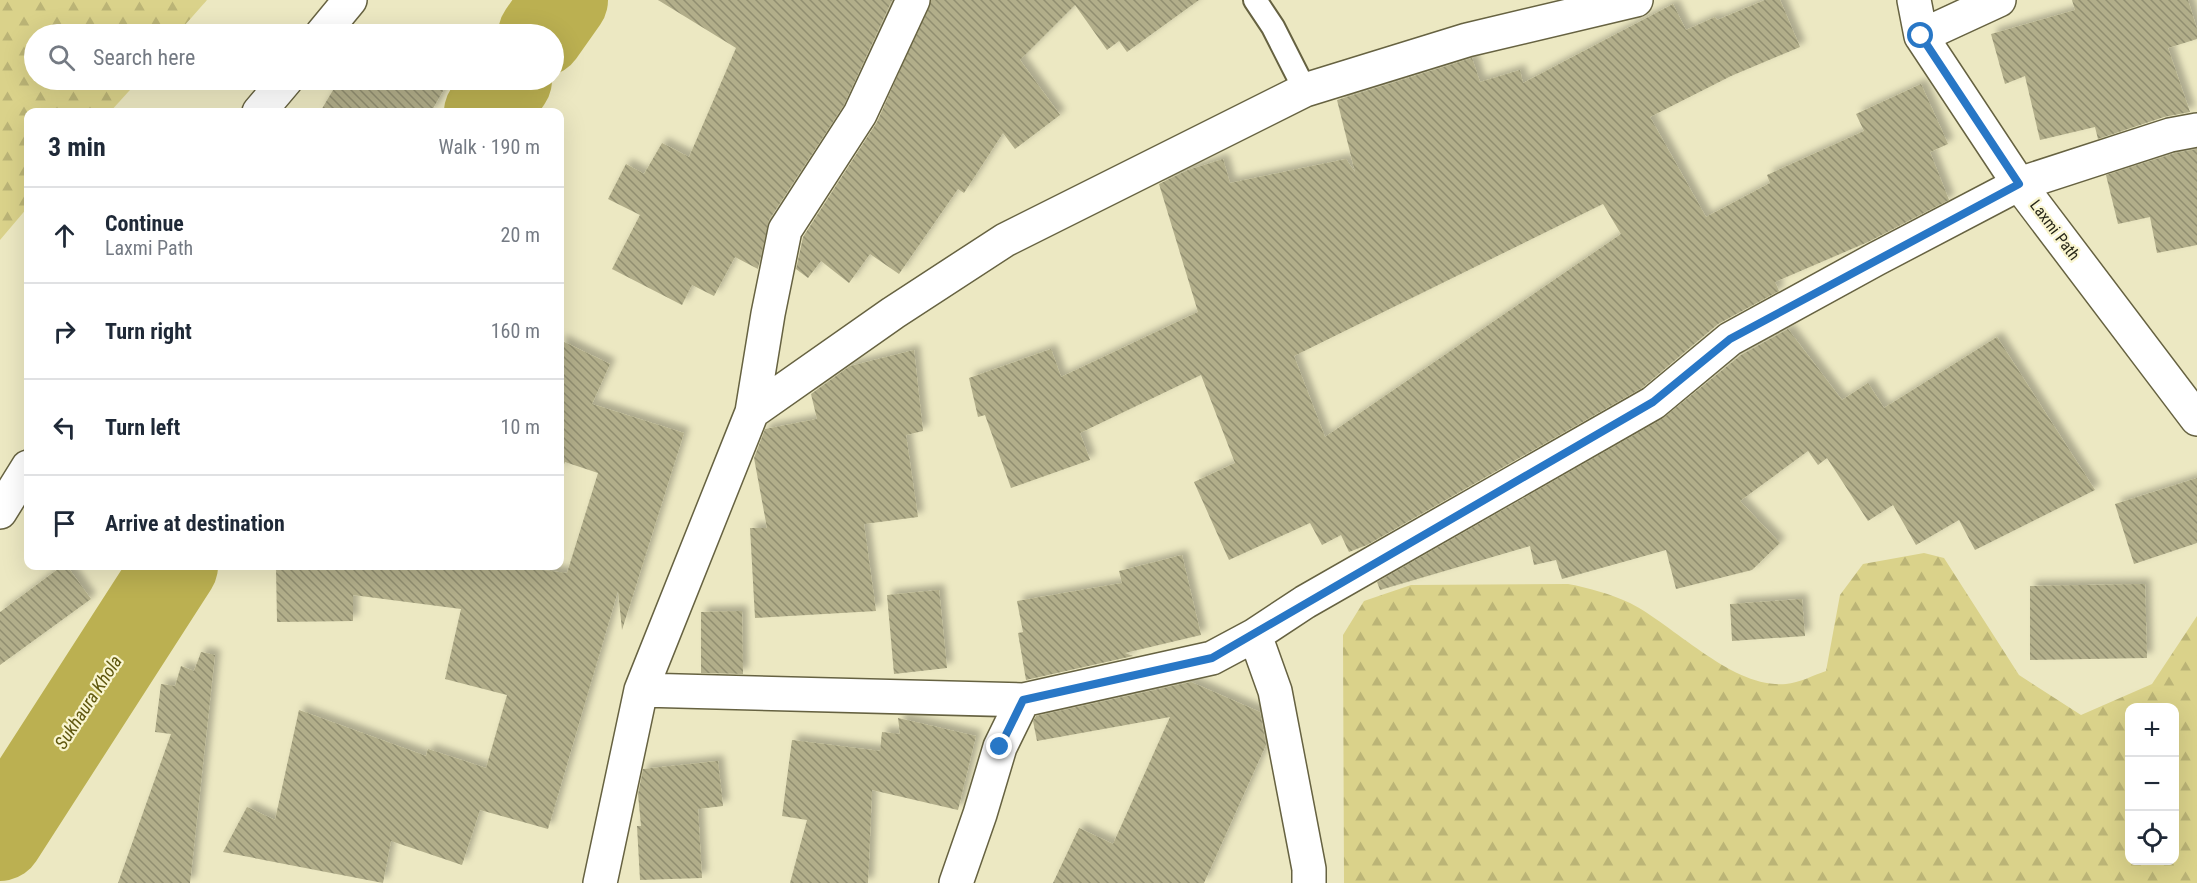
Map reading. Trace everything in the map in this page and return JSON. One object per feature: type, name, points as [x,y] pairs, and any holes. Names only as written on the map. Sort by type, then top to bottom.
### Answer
[{"type":"street","points":[[330,24],[350,0]]},
{"type":"street","points":[[600,883],[641,690],[752,412],[785,230],[860,114],[913,0]]},
{"type":"street","points":[[752,412],[893,313],[1005,240],[1305,90],[1467,40],[1636,0]]},
{"type":"street","name":"Laxmi Path","points":[[1914,0],[1921,36],[2019,184],[2197,419]]},
{"type":"street","points":[[1921,36],[1999,0]]},
{"type":"street","points":[[262,108],[278,90]]},
{"type":"street","points":[[641,690],[1023,700],[1212,658],[1653,402],[1730,339],[2019,184],[2170,135],[2197,130]]},
{"type":"street","points":[[0,512],[24,473]]},
{"type":"street","points":[[1255,635],[1275,691],[1309,869],[1309,883]]},
{"type":"street","points":[[956,883],[981,814],[1000,747],[1023,700]]},
{"type":"lane","points":[[1255,0],[1273,27],[1305,90]]},
{"type":"green space","points":[[0,0],[207,0],[186,24],[24,24],[24,90],[130,90],[114,108],[24,108],[24,212],[0,240]]},
{"type":"green space","points":[[1924,553],[1944,558],[2019,675],[2081,715],[2152,684],[2197,616],[2197,883],[1344,883],[1343,635],[1364,601],[1411,585],[1568,584],[1592,589],[1630,603],[1725,667],[1746,677],[1766,683],[1786,684],[1826,671],[1840,595],[1863,564]]},
{"type":"building","points":[[658,0],[892,0],[844,105],[769,220],[758,269],[735,257],[714,296],[692,285],[682,305],[612,269],[640,215],[608,199],[626,164],[644,174],[662,143],[689,157],[736,48]]},
{"type":"building","points":[[931,0],[1199,0],[1127,52],[1119,41],[1107,50],[1075,5],[1020,60],[1060,115],[1015,149],[1003,133],[964,193],[958,189],[899,274],[870,254],[849,283],[821,261],[808,278],[796,269],[803,237],[877,122]]},
{"type":"building","points":[[1765,0],[1780,0],[1800,47],[1731,76],[1650,117],[1706,217],[1770,183],[1767,175],[1864,131],[1856,114],[1921,84],[1948,144],[1930,152],[1949,200],[1868,242],[1775,282],[1779,291],[1718,324],[1642,388],[1367,545],[1349,552],[1341,535],[1322,545],[1310,523],[1229,560],[1194,482],[1235,463],[1201,375],[1080,433],[1090,460],[1011,488],[985,415],[978,417],[969,378],[1051,349],[1061,377],[1198,312],[1159,184],[1188,170],[1223,159],[1230,183],[1346,159],[1355,172],[1337,100],[1472,58],[1480,82],[1520,70],[1523,83],[1673,4],[1686,30],[1715,17],[1717,20]],"holes":[[[1603,204],[1621,234],[1325,437],[1294,356]]]},
{"type":"building","points":[[2072,0],[2188,0],[2197,29],[2197,39],[2168,48],[2190,112],[2164,117],[2098,139],[2095,127],[2040,140],[2025,76],[2005,84],[1991,34],[2075,10]]},
{"type":"building","points":[[333,90],[444,90],[433,108],[322,108]]},
{"type":"building","points":[[2197,149],[2197,245],[2157,253],[2150,217],[2118,224],[2106,175],[2175,153]]},
{"type":"building","points":[[1788,329],[1842,400],[1868,383],[1884,408],[1997,337],[2095,490],[1975,550],[1959,520],[1916,545],[1893,505],[1868,521],[1827,458],[1818,465],[1808,451],[1740,501],[1780,543],[1752,570],[1676,589],[1666,550],[1562,579],[1556,560],[1534,565],[1530,546],[1380,590],[1377,582],[1662,419],[1741,355]]},
{"type":"building","points":[[564,342],[610,364],[592,404],[684,433],[622,630],[618,591],[548,829],[480,810],[462,865],[391,841],[383,883],[223,852],[247,807],[275,820],[299,710],[426,756],[428,749],[486,768],[507,695],[445,679],[461,609],[353,595],[353,621],[277,622],[276,570],[541,570],[567,573],[598,473],[565,462],[564,464]]},
{"type":"building","points":[[914,350],[923,431],[906,435],[918,517],[864,524],[876,611],[755,618],[750,528],[767,528],[754,458],[765,429],[817,419],[811,394],[850,366]]},
{"type":"building","points":[[2197,478],[2197,543],[2134,564],[2115,504]]},
{"type":"building","points":[[1182,555],[1201,635],[1125,653],[1133,656],[1026,680],[1018,633],[1023,632],[1017,601],[1122,583],[1119,571]]},
{"type":"building","points":[[57,570],[70,570],[91,599],[0,665],[0,612]]},
{"type":"building","points":[[2145,584],[2147,658],[2030,660],[2030,586]]},
{"type":"building","points":[[939,590],[947,668],[894,674],[887,595]]},
{"type":"building","points":[[1802,599],[1805,636],[1732,641],[1730,604]]},
{"type":"building","points":[[742,611],[743,674],[701,673],[701,612]]},
{"type":"building","points":[[201,652],[215,655],[190,883],[118,883],[171,734],[155,732],[161,684],[175,686],[181,666],[194,671]]},
{"type":"building","points":[[1191,682],[1260,712],[1266,745],[1204,883],[1053,883],[1079,828],[1113,844],[1170,717],[1037,741],[1033,721],[1036,716]]},
{"type":"building","points":[[898,718],[976,736],[958,810],[872,790],[868,883],[790,883],[807,820],[782,816],[792,740],[880,751],[882,732],[900,734]]},
{"type":"building","points":[[718,761],[723,806],[698,809],[702,878],[640,880],[637,826],[641,826],[638,794],[643,769]]},
{"type":"waterway","name":"Sukhaura Khola","points":[[548,24],[565,0]]},
{"type":"waterway","name":"Sukhaura Khola","points":[[490,108],[502,90]]},
{"type":"waterway","name":"Sukhaura Khola","points":[[0,838],[172,570]]},
{"type":"route","points":[[1000,747],[1023,700],[1212,658],[1653,402],[1730,339],[2019,184],[1921,36]]}]
